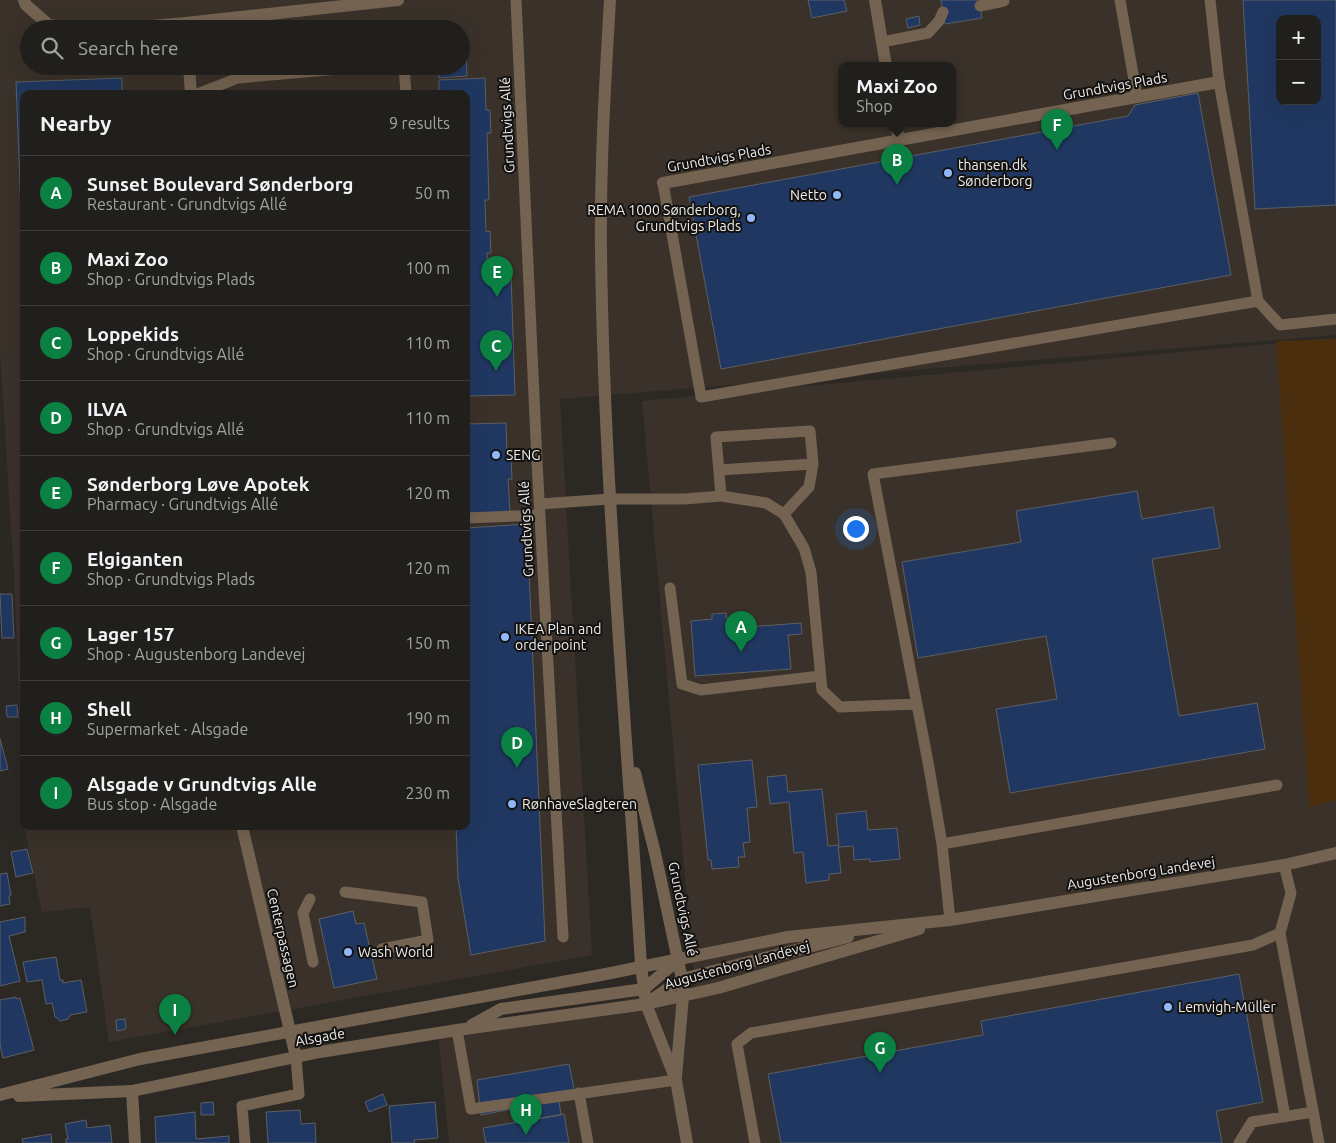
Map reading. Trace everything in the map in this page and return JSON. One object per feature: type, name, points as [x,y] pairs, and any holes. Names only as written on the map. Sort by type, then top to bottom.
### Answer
[{"type":"street","points":[[24,0],[26,5],[43,20]]},
{"type":"street","points":[[226,20],[348,2],[398,0]]},
{"type":"street","name":"Grundtvigs Allé","points":[[610,0],[602,127],[601,253],[610,499],[628,746],[640,966],[646,1004],[676,1080],[687,1143]]},
{"type":"street","points":[[875,0],[885,62]]},
{"type":"street","points":[[190,75],[191,90]]},
{"type":"street","name":"Grundtvigs Plads","points":[[663,183],[1219,82]]},
{"type":"street","points":[[897,127],[899,140]]},
{"type":"street","name":"Grundtvigs Allé","points":[[628,746],[656,853],[682,978],[683,996],[676,1080]]},
{"type":"street","name":"Centerpassagen","points":[[243,830],[296,1057]]},
{"type":"street","name":"Augustenborg Landevej","points":[[640,966],[788,937],[950,920],[1284,865],[1336,853]]},
{"type":"street","name":"Augustenborg Landevej","points":[[646,1004],[718,988],[950,920]]},
{"type":"street","points":[[646,1004],[682,978],[769,958],[885,927]]},
{"type":"street","points":[[460,1030],[501,1009],[644,989],[678,960]]},
{"type":"street","name":"Alsgade","points":[[0,1096],[140,1059],[526,989],[640,966]]},
{"type":"street","name":"Alsgade","points":[[0,1096],[132,1091],[296,1057],[460,1030],[646,1004]]},
{"type":"street","points":[[132,1091],[135,1143]]},
{"type":"lane","name":"Grundtvigs Allé","points":[[516,0],[540,510],[564,937]]},
{"type":"lane","points":[[1120,0],[1137,97]]},
{"type":"lane","points":[[1210,0],[1219,82],[1258,301],[1280,325],[1336,319]]},
{"type":"lane","points":[[980,6],[1004,1]]},
{"type":"lane","points":[[882,42],[928,34],[939,21],[943,12]]},
{"type":"lane","points":[[207,90],[238,78],[272,75]]},
{"type":"lane","points":[[405,75],[406,90]]},
{"type":"lane","points":[[663,183],[701,397],[1258,301]]},
{"type":"lane","points":[[720,496],[716,437],[810,431],[813,464],[809,487],[784,514]]},
{"type":"lane","points":[[950,920],[942,844],[873,474],[1111,443]]},
{"type":"lane","points":[[719,470],[813,464]]},
{"type":"lane","points":[[470,518],[540,510],[610,499],[685,499],[720,496],[766,503],[784,514],[804,548],[811,572],[822,690],[840,707],[917,704]]},
{"type":"lane","points":[[670,588],[682,684],[702,690],[820,676]]},
{"type":"lane","points":[[942,844],[1277,785]]},
{"type":"lane","points":[[1284,865],[1291,893],[1280,933],[1319,1143]]},
{"type":"lane","points":[[344,892],[422,902],[428,940],[382,950]]},
{"type":"lane","points":[[310,899],[303,913],[313,962]]},
{"type":"lane","points":[[755,1143],[737,1044],[751,1033],[1253,945],[1280,933]]},
{"type":"lane","points":[[1264,1005],[1285,1117]]},
{"type":"lane","points":[[460,1030],[471,1108],[676,1080]]},
{"type":"lane","points":[[245,1143],[242,1106],[299,1094],[296,1057]]},
{"type":"lane","points":[[579,1093],[588,1143]]},
{"type":"lane","points":[[1239,1143],[1252,1122],[1313,1112]]},
{"type":"shaded area","points":[[0,0],[1336,0],[1336,335],[560,399],[592,955],[109,1042],[90,907],[42,912],[25,830],[470,830],[470,90],[20,90],[20,725],[14,575],[0,349]]},
{"type":"shaded area","points":[[1336,338],[1336,1143],[449,1143],[438,1033],[695,987],[642,401]]},
{"type":"shaded area","points":[[1336,339],[1336,800],[1309,807],[1276,341]]},
{"type":"building","points":[[808,0],[844,0],[847,11],[812,18]]},
{"type":"building","points":[[941,0],[979,0],[982,18],[945,24]]},
{"type":"building","points":[[1243,0],[1336,0],[1336,205],[1255,209]]},
{"type":"building","points":[[919,16],[920,25],[908,28],[906,19]]},
{"type":"building","points":[[439,75],[467,75],[467,76],[439,78]]},
{"type":"building","points":[[122,78],[122,90],[20,90],[20,186],[16,82]]},
{"type":"building","points":[[485,78],[486,110],[490,110],[491,133],[487,133],[489,200],[485,200],[486,232],[490,231],[491,253],[487,253],[488,275],[511,274],[515,395],[470,396],[470,90],[439,90],[439,80]]},
{"type":"building","points":[[1198,93],[1231,275],[721,369],[689,197],[1128,116],[1135,105]]},
{"type":"building","points":[[506,423],[507,456],[511,456],[512,479],[508,479],[510,512],[470,514],[470,424]]},
{"type":"building","points":[[1137,491],[1142,519],[1213,507],[1220,548],[1152,559],[1179,716],[1257,703],[1265,749],[1010,793],[996,709],[1057,699],[1046,636],[918,658],[902,562],[1021,542],[1016,511]]},
{"type":"building","points":[[527,524],[545,941],[471,955],[458,878],[456,830],[470,830],[470,528]]},
{"type":"building","points":[[0,594],[12,594],[14,638],[2,638]]},
{"type":"building","points":[[726,613],[726,618],[747,616],[748,627],[801,623],[802,634],[788,635],[791,669],[695,676],[691,621],[712,619],[712,614]]},
{"type":"building","points":[[17,705],[18,717],[7,717],[6,706]]},
{"type":"building","points":[[0,739],[8,769],[0,771]]},
{"type":"building","points":[[752,760],[757,807],[747,808],[750,842],[743,843],[745,857],[738,857],[739,867],[712,869],[711,860],[708,860],[698,765]]},
{"type":"building","points":[[786,775],[788,792],[822,789],[828,846],[838,845],[841,873],[829,874],[829,880],[806,883],[803,852],[794,853],[789,802],[770,804],[767,777]]},
{"type":"building","points":[[866,811],[868,830],[897,828],[900,859],[870,862],[870,859],[854,860],[853,846],[839,847],[836,814]]},
{"type":"building","points":[[27,849],[33,873],[16,877],[11,852]]},
{"type":"building","points":[[7,873],[11,895],[9,896],[10,904],[0,906],[0,874]]},
{"type":"building","name":"Wash World","points":[[353,911],[356,924],[364,923],[377,979],[334,988],[319,919]]},
{"type":"building","points":[[25,917],[25,932],[9,936],[20,981],[0,986],[0,922]]},
{"type":"building","points":[[56,957],[60,980],[63,980],[63,983],[81,980],[87,1012],[70,1015],[68,1019],[60,1021],[55,1017],[52,1003],[46,1004],[42,980],[27,982],[23,962]]},
{"type":"building","points":[[1239,974],[1263,1102],[1216,1111],[1222,1143],[781,1143],[768,1074],[983,1035],[981,1021]]},
{"type":"building","points":[[16,997],[16,999],[20,998],[34,1050],[3,1058],[0,1045],[0,1000]]},
{"type":"building","points":[[125,1019],[126,1029],[117,1031],[116,1020]]},
{"type":"building","points":[[569,1064],[576,1098],[559,1101],[561,1115],[514,1123],[511,1109],[481,1115],[477,1080]]},
{"type":"building","points":[[383,1094],[387,1105],[369,1112],[365,1102]]},
{"type":"building","points":[[213,1102],[214,1115],[201,1115],[201,1103]]},
{"type":"building","points":[[435,1102],[438,1138],[414,1140],[415,1143],[392,1143],[389,1106]]},
{"type":"building","points":[[300,1110],[301,1124],[315,1123],[316,1143],[268,1143],[266,1112]]},
{"type":"building","points":[[195,1112],[196,1139],[229,1136],[229,1143],[156,1143],[155,1117]]},
{"type":"building","points":[[564,1114],[569,1143],[486,1143],[483,1128]]},
{"type":"building","points":[[86,1120],[87,1128],[110,1125],[112,1143],[66,1143],[66,1139],[68,1139],[65,1124]]},
{"type":"building","points":[[51,1134],[52,1143],[23,1143],[22,1139]]},
{"type":"place","name":"Elgiganten","points":[[1057,150]]},
{"type":"place","name":"thansen.dk Sønderborg","points":[[948,173]]},
{"type":"place","name":"Maxi Zoo","points":[[897,185]]},
{"type":"place","name":"Netto","points":[[837,195]]},
{"type":"place","name":"REMA 1000 Sønderborg, Grundtvigs Plads","points":[[751,218]]},
{"type":"place","name":"Sønderborg Løve Apotek","points":[[497,297]]},
{"type":"place","name":"Loppekids","points":[[496,371]]},
{"type":"place","name":"SENG","points":[[496,455]]},
{"type":"place","name":"IKEA Plan and order point","points":[[505,637]]},
{"type":"place","name":"Sunset Boulevard Sønderborg","points":[[741,652]]},
{"type":"place","name":"ILVA","points":[[517,768]]},
{"type":"place","name":"RønhaveSlagteren","points":[[512,804]]},
{"type":"place","name":"Wash World","points":[[348,952]]},
{"type":"place","name":"Lemvigh-Müller","points":[[1168,1007]]},
{"type":"place","name":"Alsgade v Grundtvigs Alle","points":[[175,1035]]},
{"type":"place","name":"Lager 157","points":[[880,1073]]},
{"type":"place","name":"Shell","points":[[526,1135]]}]
